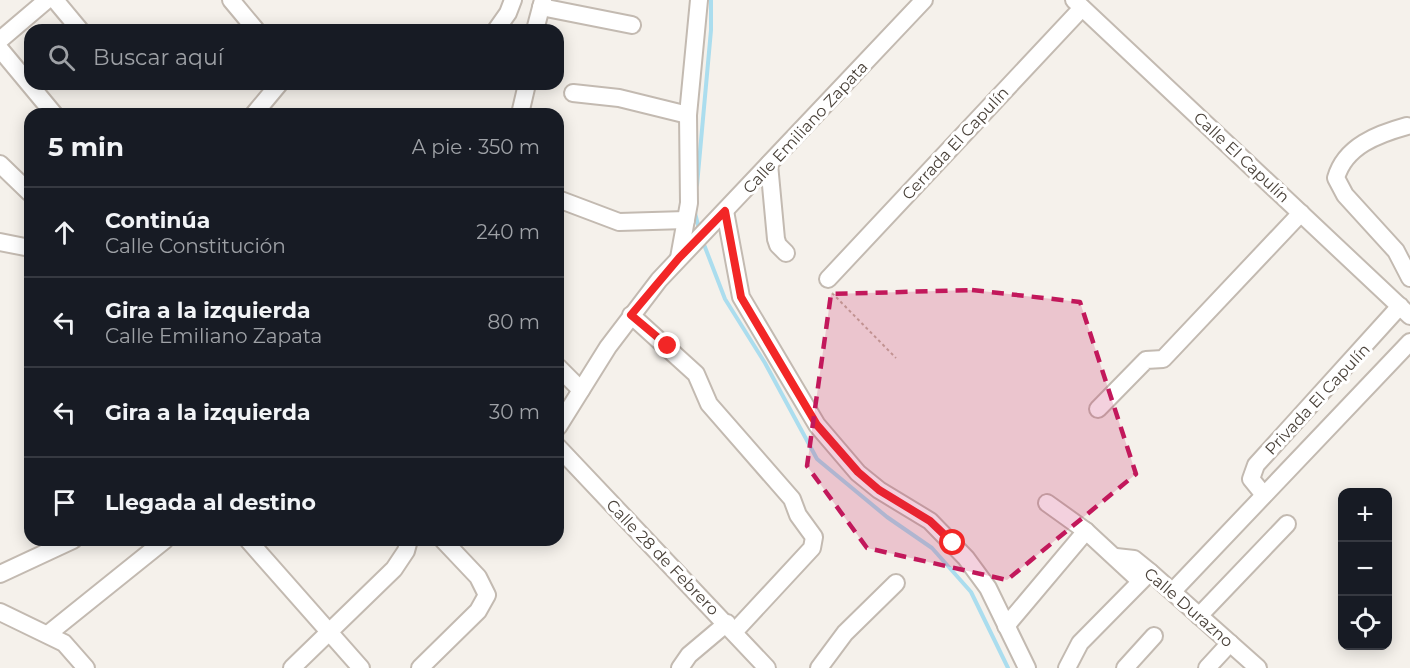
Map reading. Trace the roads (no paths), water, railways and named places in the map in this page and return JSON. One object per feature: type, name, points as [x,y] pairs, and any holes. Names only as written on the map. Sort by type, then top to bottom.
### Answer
[{"type":"street","points":[[0,40],[47,0]]},
{"type":"street","points":[[55,0],[75,24]]},
{"type":"street","points":[[231,0],[251,24]]},
{"type":"street","points":[[500,24],[513,0]]},
{"type":"street","points":[[684,253],[689,203],[688,115],[699,0]]},
{"type":"street","name":"Calle Emiliano Zapata","points":[[564,417],[631,315],[684,253],[924,0]]},
{"type":"street","points":[[537,24],[542,4],[632,25]]},
{"type":"street","name":"Calle El Capulín","points":[[1078,4],[1408,313]]},
{"type":"street","name":"Cerrada El Capulín","points":[[828,279],[1078,4]]},
{"type":"street","points":[[0,50],[24,78]]},
{"type":"street","points":[[34,90],[49,108]]},
{"type":"street","points":[[259,108],[274,90]]},
{"type":"street","points":[[521,108],[526,90]]},
{"type":"street","points":[[573,93],[619,98],[688,115]]},
{"type":"street","points":[[1407,126],[1383,132],[1357,148],[1338,168],[1336,178],[1345,195],[1396,250],[1410,278]]},
{"type":"street","points":[[0,164],[24,187]]},
{"type":"street","points":[[769,164],[776,239],[778,245],[786,253]]},
{"type":"street","points":[[564,201],[620,222],[686,220]]},
{"type":"street","points":[[1098,409],[1146,360],[1163,358],[1301,213]]},
{"type":"street","points":[[721,216],[741,297],[817,425],[858,472],[879,490],[930,521],[980,574],[1027,668]]},
{"type":"street","points":[[0,242],[24,247]]},
{"type":"street","name":"Privada El Capulín","points":[[1264,495],[1251,479],[1256,465],[1408,313]]},
{"type":"street","points":[[631,315],[696,374],[705,399],[792,499],[798,515],[814,537],[812,548],[731,627],[689,655],[680,668]]},
{"type":"street","points":[[1173,591],[1410,342]]},
{"type":"street","points":[[564,373],[581,390]]},
{"type":"street","name":"Calle 28 de Febrero","points":[[564,453],[731,627],[767,668]]},
{"type":"street","name":"Calle Durazno","points":[[1047,503],[1086,531],[1116,557],[1134,559],[1145,576],[1173,591],[1258,668]]},
{"type":"street","points":[[1199,616],[1287,524]]},
{"type":"street","points":[[1006,626],[1086,531]]},
{"type":"street","points":[[0,574],[60,546]]},
{"type":"street","points":[[48,634],[158,546]]},
{"type":"street","points":[[253,546],[361,668]]},
{"type":"street","points":[[292,668],[394,569],[407,546]]},
{"type":"street","points":[[420,668],[478,610],[487,595],[477,577],[449,546]]},
{"type":"street","points":[[1067,668],[1080,643],[1145,576]]},
{"type":"street","points":[[819,668],[845,633],[896,583]]},
{"type":"street","points":[[0,612],[48,634],[70,648],[86,668]]},
{"type":"street","points":[[1125,668],[1154,636]]},
{"type":"street","points":[[1207,668],[1230,644]]},
{"type":"waterway","points":[[697,185],[711,30],[711,0]]},
{"type":"waterway","points":[[695,213],[699,229]]},
{"type":"waterway","points":[[703,242],[725,299],[765,363],[817,459],[887,517],[932,548],[971,592],[1008,668]]}]
